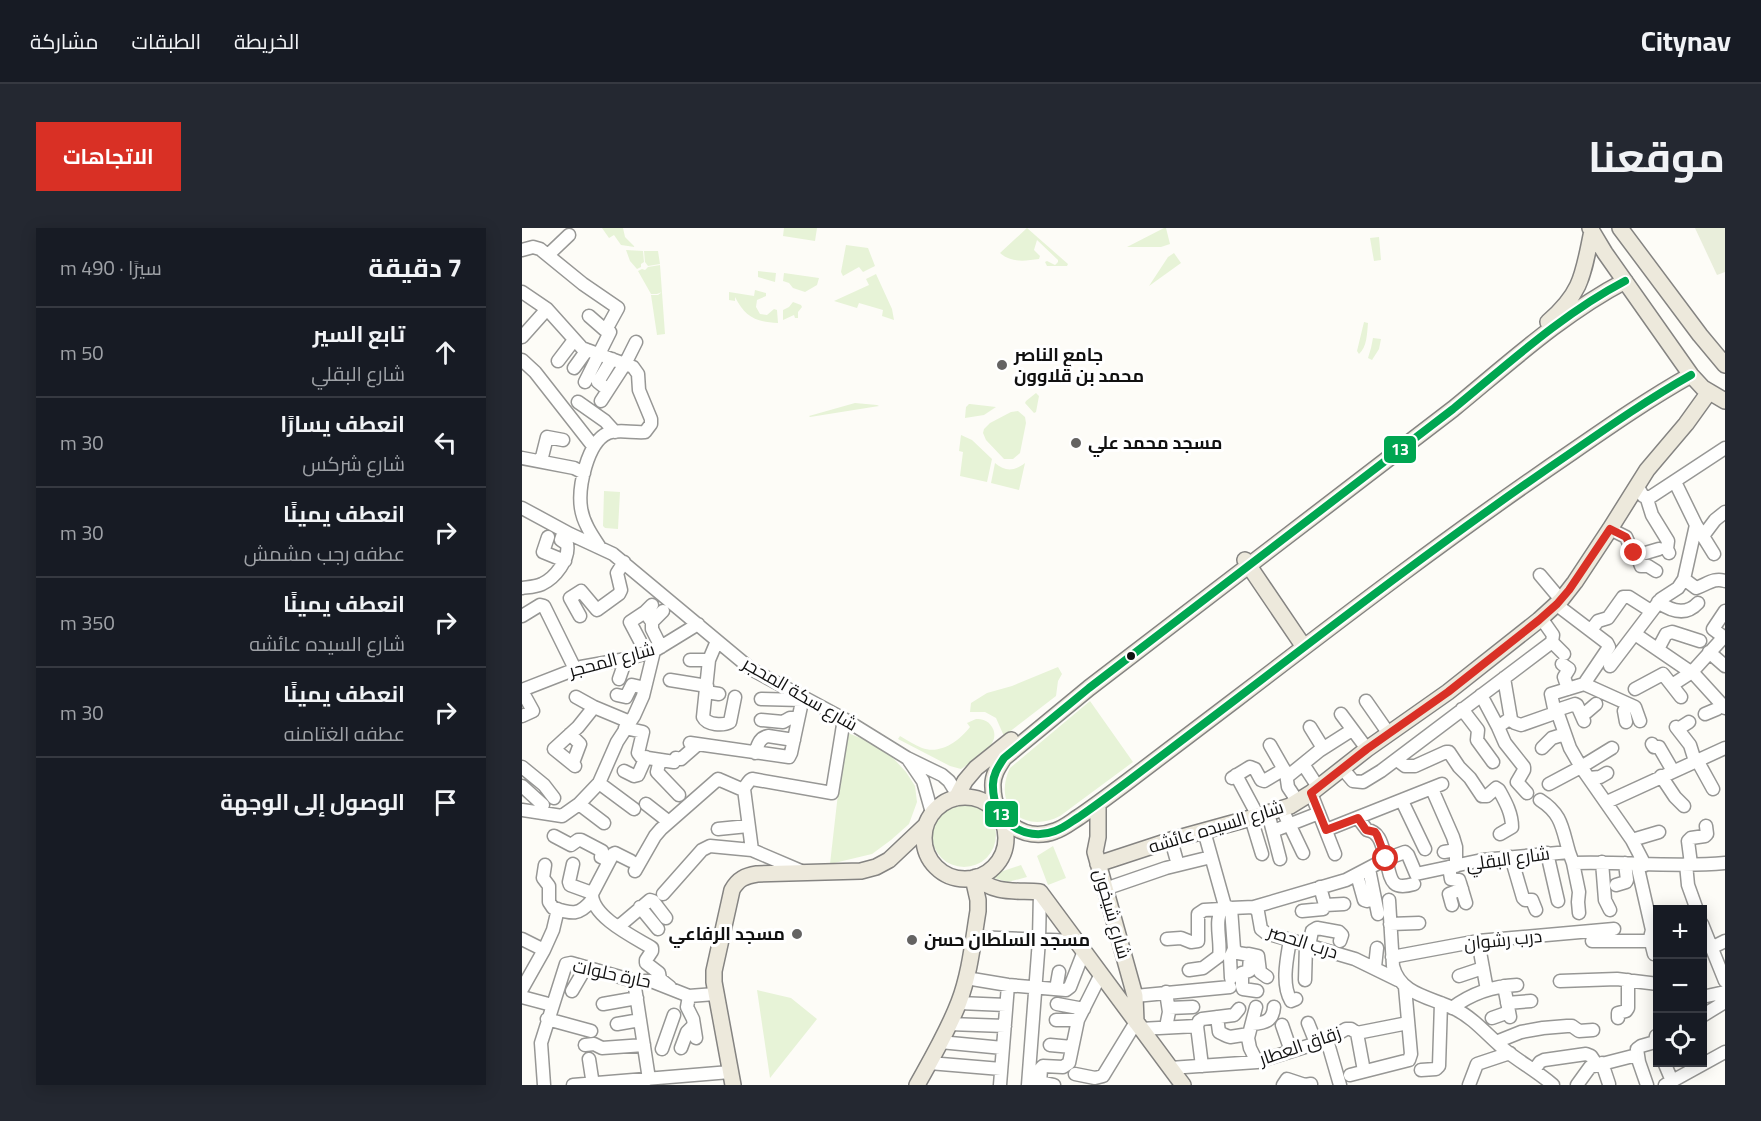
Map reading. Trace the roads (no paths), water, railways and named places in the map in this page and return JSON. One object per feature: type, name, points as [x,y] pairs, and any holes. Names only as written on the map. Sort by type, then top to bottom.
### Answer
[{"type":"main road","points":[[1620,228],[1723,358]]},
{"type":"main road","points":[[1591,229],[1599,244],[1691,375],[1703,388],[1725,401]]},
{"type":"main road","points":[[929,819],[925,844],[927,853],[938,868],[955,877],[974,878],[988,872],[1004,852],[1006,839],[1002,817],[993,797],[996,770],[1004,758],[1560,312],[1574,295],[1582,278],[1591,229]]},
{"type":"main road","points":[[956,798],[970,774],[1070,693],[1453,409],[1595,297],[1625,281]]},
{"type":"main road","points":[[732,1078],[715,994],[714,971],[735,884],[746,876],[757,874],[861,872],[876,867],[889,860],[947,801],[956,798],[973,797],[986,803],[1007,823],[1020,831],[1034,835],[1050,833],[1064,826],[1098,804],[1507,496],[1663,391],[1691,375]]},
{"type":"main road","name":"شارع السيده عائشه","points":[[1098,864],[1171,840],[1265,814],[1309,794],[1367,749],[1448,692],[1559,602],[1610,529],[1651,464],[1674,439],[1709,392]]},
{"type":"main road","points":[[1247,563],[1304,647]]},
{"type":"main road","name":"شارع شيخون","points":[[1098,804],[1098,837],[1095,852],[1135,996],[1138,1026]]},
{"type":"main road","points":[[974,878],[993,889],[1040,892]]},
{"type":"main road","points":[[922,1084],[929,1063],[959,1003],[966,978],[978,911],[974,878]]},
{"type":"main road","points":[[978,911],[988,898],[1002,890]]},
{"type":"main road","name":"شارع شيخون","points":[[1040,892],[1183,1085]]},
{"type":"street","points":[[548,255],[568,235]]},
{"type":"street","points":[[522,250],[533,247],[540,249],[583,284],[618,308],[607,328]]},
{"type":"street","points":[[522,292],[547,309],[574,340],[593,352],[635,369],[638,374],[639,390],[651,419],[649,429],[645,432],[607,434],[593,446],[584,473],[581,508],[590,533],[599,547]]},
{"type":"street","points":[[522,338],[547,309]]},
{"type":"street","points":[[589,316],[605,330],[607,328]]},
{"type":"street","points":[[574,368],[593,352],[610,332],[607,328]]},
{"type":"street","points":[[558,360],[574,340]]},
{"type":"street","points":[[601,401],[636,342]]},
{"type":"street","points":[[585,382],[593,352]]},
{"type":"street","points":[[603,386],[598,382],[612,359]]},
{"type":"street","points":[[522,360],[536,372],[593,446]]},
{"type":"street","points":[[578,402],[605,421],[615,432]]},
{"type":"street","points":[[541,461],[548,437],[562,440]]},
{"type":"street","points":[[1647,499],[1725,448]]},
{"type":"street","points":[[522,458],[574,468],[584,473]]},
{"type":"street","points":[[1675,482],[1696,525],[1714,554]]},
{"type":"street","points":[[1610,529],[1626,537],[1633,553],[1642,554],[1667,549],[1668,540],[1652,515],[1647,499],[1637,485]]},
{"type":"street","name":"شارع سكة المحجر","points":[[522,508],[624,562],[756,672],[802,699],[844,719],[907,758],[942,775],[954,789],[956,798]]},
{"type":"street","points":[[1703,536],[1725,512]]},
{"type":"street","points":[[1653,950],[1650,938],[1652,930],[1632,840],[1570,748],[1558,714],[1554,712],[1551,694],[1584,684],[1610,666],[1655,607],[1666,595],[1678,588],[1684,579],[1696,525]]},
{"type":"street","points":[[522,588],[545,582],[565,561],[568,547],[561,540],[564,531]]},
{"type":"street","points":[[548,537],[543,552],[565,561]]},
{"type":"street","points":[[1636,553],[1641,566],[1648,566],[1656,571]]},
{"type":"street","points":[[580,616],[570,598],[580,591],[597,610],[619,594],[621,590],[617,573],[624,562]]},
{"type":"street","points":[[1540,576],[1559,602],[1607,643],[1610,666]]},
{"type":"street","points":[[1684,579],[1696,588],[1724,579]]},
{"type":"street","points":[[1591,630],[1600,620],[1608,618],[1623,597],[1672,610],[1689,610],[1698,603]]},
{"type":"street","points":[[522,616],[540,605],[544,606],[575,669]]},
{"type":"street","points":[[1672,685],[1692,672],[1721,639],[1721,635],[1713,628],[1725,611]]},
{"type":"street","points":[[522,810],[562,816],[579,804],[599,783],[617,742],[638,708],[658,649],[652,629],[653,613],[630,622],[640,640]]},
{"type":"street","points":[[1541,618],[1553,634],[1552,642],[1569,669],[1564,677],[1568,689]]},
{"type":"street","name":"شارع المحجر","points":[[522,690],[575,669],[626,659],[658,649],[698,624]]},
{"type":"street","points":[[1658,649],[1666,634],[1672,632],[1700,641]]},
{"type":"street","points":[[1635,634],[1692,672],[1723,706],[1705,714]]},
{"type":"street","points":[[717,641],[709,660],[704,717],[707,722],[724,725],[729,723],[735,697]]},
{"type":"street","points":[[1342,768],[1353,781],[1363,782],[1397,760],[1552,642]]},
{"type":"street","points":[[1709,652],[1725,666]]},
{"type":"street","points":[[619,679],[626,659]]},
{"type":"street","points":[[690,660],[709,660]]},
{"type":"street","points":[[1635,689],[1663,674],[1681,697]]},
{"type":"street","points":[[1504,678],[1511,719],[1521,725],[1575,704],[1583,718],[1596,704]]},
{"type":"street","points":[[670,680],[719,694]]},
{"type":"street","points":[[1584,684],[1631,706],[1640,721]]},
{"type":"street","points":[[617,695],[626,697],[632,685],[645,688]]},
{"type":"street","points":[[522,690],[533,711],[522,716]]},
{"type":"street","points":[[1481,695],[1505,743],[1524,767]]},
{"type":"street","points":[[576,697],[643,732],[639,753],[641,756],[674,762],[676,758],[681,759],[693,744],[789,757],[802,699],[761,699]]},
{"type":"street","points":[[1366,701],[1389,734]]},
{"type":"street","points":[[1626,722],[1624,711],[1631,706]]},
{"type":"street","points":[[570,734],[580,744],[574,763],[554,750],[570,734],[578,727],[594,707]]},
{"type":"street","points":[[1462,709],[1478,730],[1477,740],[1493,762]]},
{"type":"street","points":[[1341,714],[1367,749]]},
{"type":"street","points":[[761,720],[784,722],[789,718],[798,718]]},
{"type":"street","points":[[752,850],[744,789],[749,780],[832,793],[844,719]]},
{"type":"street","points":[[1478,730],[1511,719]]},
{"type":"street","points":[[1316,729],[1323,748]]},
{"type":"street","points":[[1280,859],[1273,831],[1265,814],[1234,776],[1253,768],[1264,781],[1286,773],[1352,730]]},
{"type":"street","points":[[1679,730],[1690,745],[1713,789]]},
{"type":"street","points":[[1542,748],[1552,738],[1565,734]]},
{"type":"street","points":[[755,753],[759,741],[768,736],[794,740]]},
{"type":"street","points":[[1652,744],[1654,747],[1659,747],[1667,774],[1668,787],[1684,806]]},
{"type":"street","points":[[1270,745],[1286,773],[1288,787],[1309,794]]},
{"type":"street","points":[[1549,784],[1612,748]]},
{"type":"street","points":[[1607,802],[1725,748]]},
{"type":"street","points":[[1397,760],[1405,766],[1414,766],[1446,752],[1451,754],[1482,796],[1487,796],[1524,767]]},
{"type":"street","points":[[624,771],[634,776],[638,775],[646,757]]},
{"type":"street","name":"شارع سكة المحجر","points":[[907,758],[923,781],[929,819]]},
{"type":"street","points":[[660,760],[657,772],[679,795]]},
{"type":"street","points":[[1303,764],[1309,794],[1335,854]]},
{"type":"street","points":[[522,767],[544,785],[548,801],[522,786]]},
{"type":"street","points":[[1524,767],[1517,783],[1527,793]]},
{"type":"street","points":[[1589,778],[1600,777],[1607,772]]},
{"type":"street","points":[[1326,830],[1466,773]]},
{"type":"street","points":[[545,865],[543,878],[549,886],[549,902],[553,908],[579,912],[585,909],[615,853],[633,866],[655,836],[717,780],[720,779],[744,789]]},
{"type":"street","points":[[599,783],[669,822]]},
{"type":"street","points":[[1440,785],[1450,827],[1453,867],[1451,879],[1459,880],[1466,903]]},
{"type":"street","points":[[1497,788],[1506,802],[1513,822],[1512,827],[1500,834]]},
{"type":"street","points":[[1540,800],[1556,813],[1563,829],[1579,892],[1579,913]]},
{"type":"street","points":[[1402,801],[1418,825],[1425,849]]},
{"type":"street","points":[[579,804],[604,823]]},
{"type":"street","points":[[1273,831],[1319,813]]},
{"type":"street","points":[[1265,814],[1290,825],[1302,853]]},
{"type":"street","points":[[1262,854],[1265,814]]},
{"type":"street","points":[[1358,818],[1366,830],[1375,832],[1377,835],[1392,880],[1401,888],[1414,884]]},
{"type":"street","points":[[718,829],[748,826]]},
{"type":"street","points":[[1696,905],[1688,885],[1688,842],[1691,838],[1705,836],[1706,826]]},
{"type":"street","points":[[1204,831],[1234,949],[1238,953],[1267,962],[1268,975]]},
{"type":"street","points":[[1632,840],[1659,832]]},
{"type":"street","points":[[554,836],[571,845],[581,840],[602,851],[601,857],[609,861]]},
{"type":"street","points":[[1171,840],[1178,865]]},
{"type":"street","points":[[663,894],[706,847],[752,850],[803,872]]},
{"type":"street","name":"شارع البقلي","points":[[1386,859],[1405,852],[1416,874],[1547,853],[1602,862],[1636,864],[1720,863]]},
{"type":"street","points":[[1547,853],[1558,901]]},
{"type":"street","points":[[1720,863],[1725,855]]},
{"type":"street","points":[[1105,890],[1178,865],[1211,857]]},
{"type":"street","points":[[1511,857],[1523,898],[1533,900],[1536,910]]},
{"type":"street","points":[[1254,907],[1357,875],[1386,859]]},
{"type":"street","points":[[1602,862],[1605,900],[1610,910]]},
{"type":"street","points":[[573,864],[570,885],[592,896],[606,919],[652,948],[646,963],[659,973],[660,979],[674,990]]},
{"type":"street","points":[[1616,885],[1626,882],[1636,864]]},
{"type":"street","points":[[1369,869],[1378,915]]},
{"type":"street","points":[[1357,875],[1364,900],[1375,899]]},
{"type":"street","points":[[1320,887],[1325,905]]},
{"type":"street","points":[[1452,905],[1449,894],[1462,889]]},
{"type":"street","points":[[1036,1084],[1035,988],[1040,892]]},
{"type":"street","points":[[618,927],[640,907],[652,900],[666,918]]},
{"type":"street","points":[[1350,1075],[1409,1060],[1411,1054],[1402,983],[1395,973],[1392,957],[1389,900]]},
{"type":"street","points":[[1302,911],[1323,909],[1325,905],[1344,904]]},
{"type":"street","points":[[640,907],[658,929]]},
{"type":"street","points":[[1167,939],[1181,938],[1191,942],[1198,941],[1200,911],[1225,907]]},
{"type":"street","points":[[1189,970],[1208,965],[1219,956],[1219,915],[1225,907]]},
{"type":"street","name":"درب الحصر","points":[[1225,907],[1254,907],[1258,912],[1263,931],[1375,967],[1447,1005],[1470,1018],[1496,1042],[1553,1085]]},
{"type":"street","points":[[522,989],[553,930],[558,909]]},
{"type":"street","points":[[1390,924],[1419,923]]},
{"type":"street","points":[[1305,980],[1308,945],[1312,931],[1317,928],[1339,932],[1342,934],[1340,942]]},
{"type":"street","name":"درب رشوان","points":[[1392,957],[1479,941],[1591,939],[1614,929]]},
{"type":"street","points":[[1707,937],[1725,981]]},
{"type":"street","points":[[966,978],[1008,985],[1066,990],[1070,987],[1080,946],[1039,940],[974,938]]},
{"type":"street","points":[[1591,939],[1646,940],[1650,938]]},
{"type":"street","points":[[522,939],[544,950]]},
{"type":"street","points":[[1290,940],[1286,973],[1287,992],[1291,1001],[1296,999]]},
{"type":"street","points":[[1479,941],[1487,990]]},
{"type":"street","points":[[1711,948],[1725,941]]},
{"type":"street","points":[[1375,967],[1377,948]]},
{"type":"street","points":[[1135,996],[1209,989],[1231,983],[1230,958],[1234,949]]},
{"type":"street","points":[[1254,958],[1249,971],[1242,973],[1242,986],[1243,989],[1257,991]]},
{"type":"street","name":"حارة حلوات","points":[[544,1085],[541,1043],[565,965],[569,963],[634,981],[647,980],[689,996]]},
{"type":"street","points":[[1208,965],[1209,989]]},
{"type":"street","points":[[572,991],[585,967]]},
{"type":"street","points":[[1459,976],[1483,968]]},
{"type":"street","points":[[1056,989],[1059,972]]},
{"type":"street","points":[[1036,1084],[1042,1067],[1067,1065],[1081,1015],[1101,974]]},
{"type":"street","points":[[1560,981],[1595,979],[1653,983]]},
{"type":"street","points":[[1618,1018],[1618,1012],[1626,1011],[1628,1008],[1628,980]]},
{"type":"street","points":[[634,981],[649,1079]]},
{"type":"street","points":[[1000,1085],[1008,985]]},
{"type":"street","points":[[1421,1070],[1436,1069],[1439,1066],[1447,1005],[1487,990],[1517,985]]},
{"type":"street","points":[[1504,986],[1509,1011]]},
{"type":"street","points":[[1166,992],[1169,1008],[1166,1027]]},
{"type":"street","points":[[1707,996],[1725,992]]},
{"type":"street","points":[[681,1048],[687,1032],[695,1032],[693,1019],[687,1009],[689,996],[715,994]]},
{"type":"street","points":[[522,997],[552,1005]]},
{"type":"street","points":[[603,1004],[637,998]]},
{"type":"street","points":[[1492,1018],[1531,1001]]},
{"type":"street","points":[[1707,1013],[1725,1002]]},
{"type":"street","points":[[959,1003],[1006,1005]]},
{"type":"street","points":[[1057,1004],[1081,1015]]},
{"type":"street","points":[[1169,1008],[1193,1007]]},
{"type":"street","points":[[1256,1007],[1248,1041],[1257,1062]]},
{"type":"street","points":[[1217,1017],[1219,1032],[1230,1037],[1271,1018],[1274,1015],[1274,1007]]},
{"type":"street","points":[[662,1049],[670,1014],[679,1016],[687,1009]]},
{"type":"street","points":[[1202,1066],[1197,1026],[1199,1020],[1234,1015],[1239,1010]]},
{"type":"street","points":[[1056,1020],[1081,1015]]},
{"type":"street","points":[[548,1019],[591,1031]]},
{"type":"street","points":[[617,1024],[640,1020]]},
{"type":"street","points":[[1308,1023],[1321,1041],[1340,1085]]},
{"type":"street","points":[[1364,1071],[1357,1033],[1408,1023]]},
{"type":"street","points":[[949,1024],[1005,1026]]},
{"type":"street","points":[[1282,1025],[1291,1051]]},
{"type":"street","points":[[1081,1078],[1104,1076],[1138,1026],[1197,1026]]},
{"type":"street","points":[[1496,1042],[1521,1032],[1544,1028],[1572,1026],[1579,1031],[1593,1030]]},
{"type":"street","name":"زقاق العطار","points":[[1170,1068],[1257,1062],[1321,1041],[1346,1029],[1357,1033]]},
{"type":"street","points":[[940,1042],[1003,1047]]},
{"type":"street","points":[[1647,1085],[1637,1055],[1638,1047],[1653,1043]]},
{"type":"street","points":[[585,1045],[594,1044],[602,1048],[644,1045]]},
{"type":"street","points":[[1050,1045],[1072,1047]]},
{"type":"street","points":[[1707,1061],[1725,1052]]},
{"type":"street","points":[[1469,1085],[1477,1064],[1510,1053]]},
{"type":"street","points":[[1534,1070],[1544,1060],[1586,1054],[1599,1064],[1609,1084]]},
{"type":"street","points":[[1577,1085],[1590,1067],[1637,1055]]},
{"type":"street","points":[[589,1059],[593,1084]]},
{"type":"street","points":[[929,1063],[1001,1070]]},
{"type":"street","points":[[1665,1067],[1669,1083],[1696,1067]]},
{"type":"street","points":[[573,1085],[632,1083],[649,1079],[732,1078]]},
{"type":"street","points":[[1283,1085],[1287,1079],[1305,1085],[1311,1084]]},
{"type":"street","points":[[1036,1084],[1054,1085]]},
{"type":"place","name":"جامع الناصر محمد بن قلاوون","points":[[1002,365]]},
{"type":"place","name":"مسجد محمد علي","points":[[1076,443]]},
{"type":"place","name":"مسجد الرفاعي","points":[[797,934]]},
{"type":"place","name":"مسجد السلطان حسن","points":[[912,940]]}]
